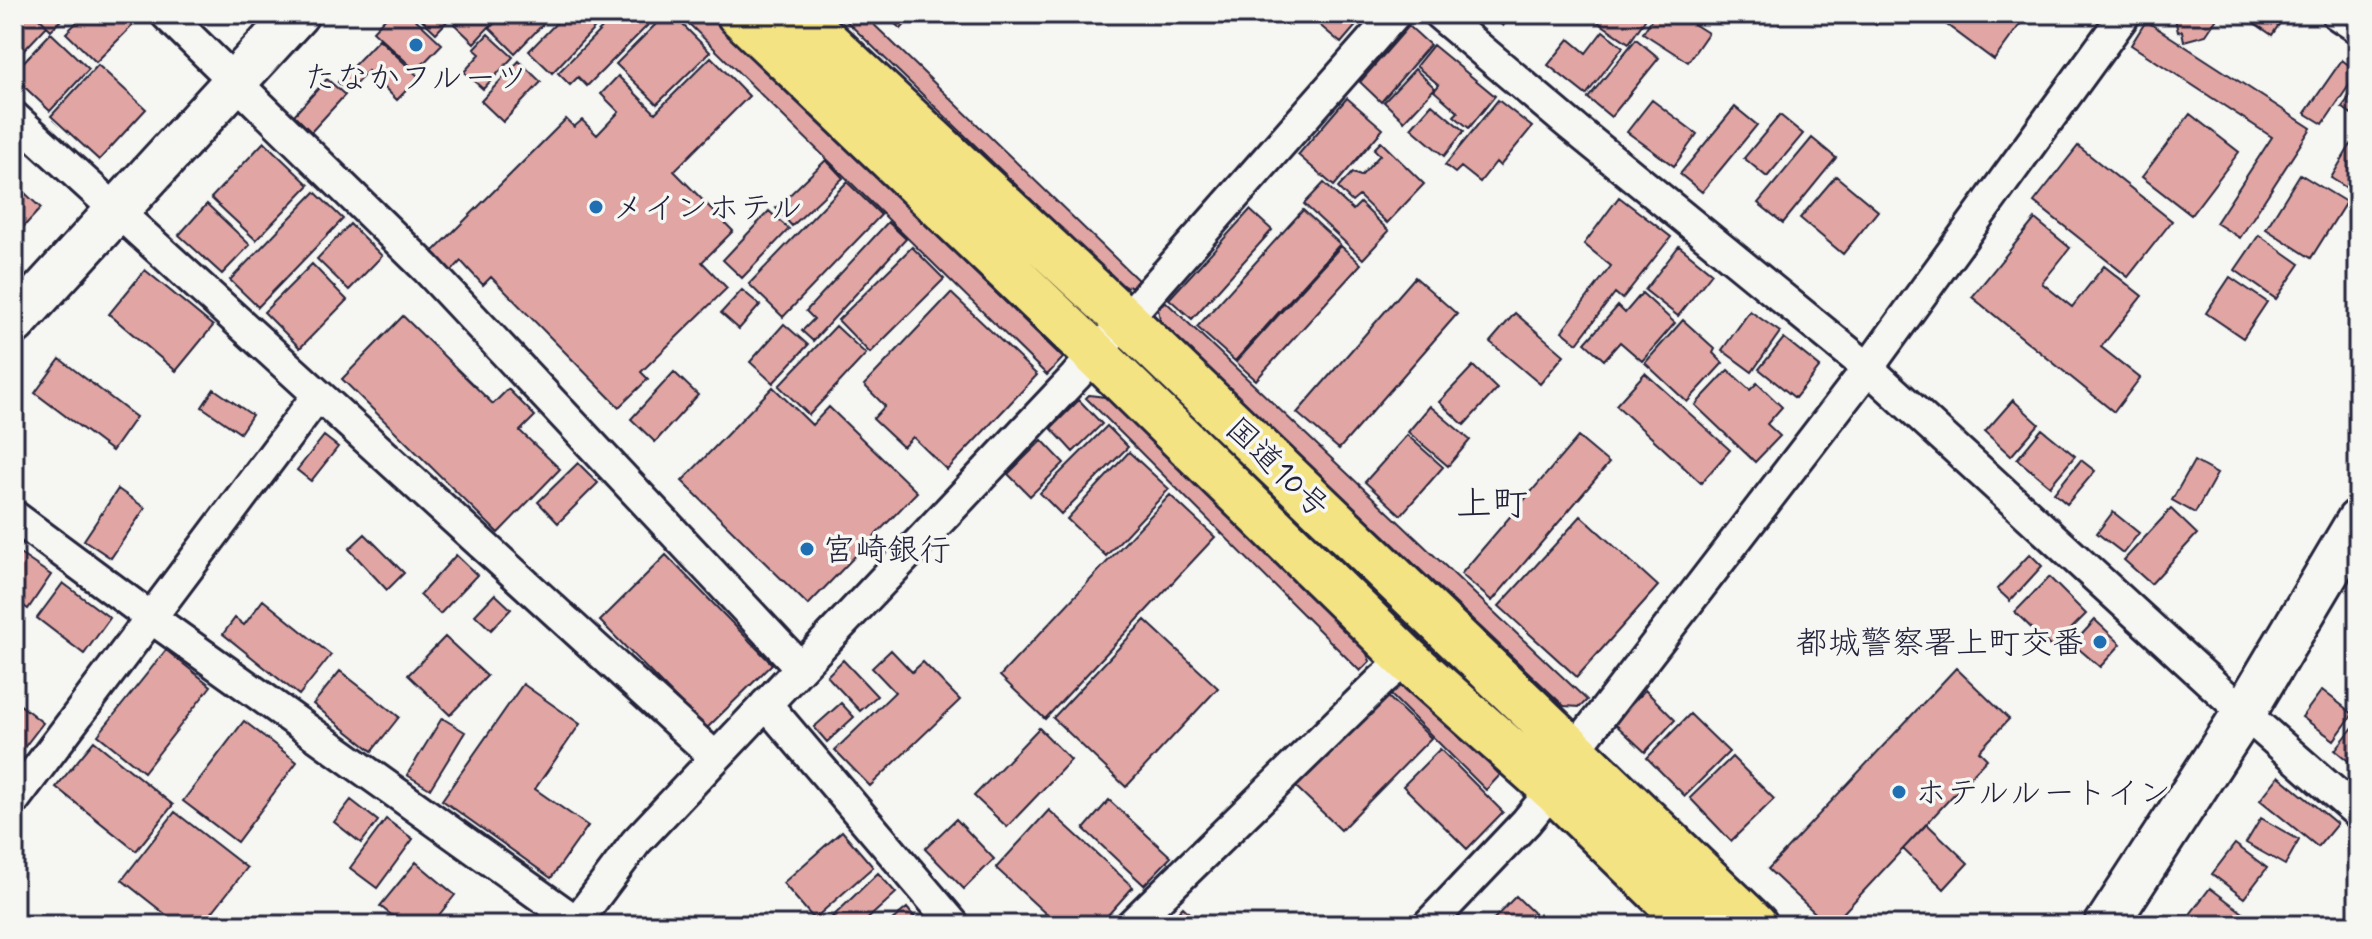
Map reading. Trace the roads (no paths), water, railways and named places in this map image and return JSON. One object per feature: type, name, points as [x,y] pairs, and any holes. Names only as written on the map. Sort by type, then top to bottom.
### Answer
[{"type":"highway","name":"国道10号","points":[[739,14],[1095,354],[1407,659],[1563,771],[1755,925]]},
{"type":"highway","name":"国道10号","points":[[797,14],[1125,320],[1563,771],[1693,925]]},
{"type":"street","points":[[166,14],[426,268],[800,667]]},
{"type":"street","points":[[14,323],[297,14]]},
{"type":"street","points":[[14,516],[150,617],[579,923],[636,842],[1095,354],[1395,14]]},
{"type":"street","points":[[1439,14],[1868,368],[2244,713],[2358,813]]},
{"type":"street","points":[[1428,925],[1526,822],[1868,368],[2125,14]]},
{"type":"street","points":[[2337,14],[2358,28]]},
{"type":"street","points":[[14,117],[715,757]]},
{"type":"street","points":[[14,800],[318,395]]},
{"type":"street","points":[[2106,925],[2244,713],[2358,521]]},
{"type":"street","points":[[1131,925],[1407,659]]},
{"type":"street","points":[[766,704],[954,925]]},
{"type":"place","name":"たなかフルーツ","points":[[416,45]]},
{"type":"place","name":"メインホテル","points":[[596,207]]},
{"type":"place","name":"宮崎銀行","points":[[807,549]]},
{"type":"place","name":"都城警察署上町交番","points":[[2100,642]]},
{"type":"place","name":"ホテルルートイン","points":[[1899,792]]},
{"type":"district","name":"上町","points":[[1492,502]]}]
